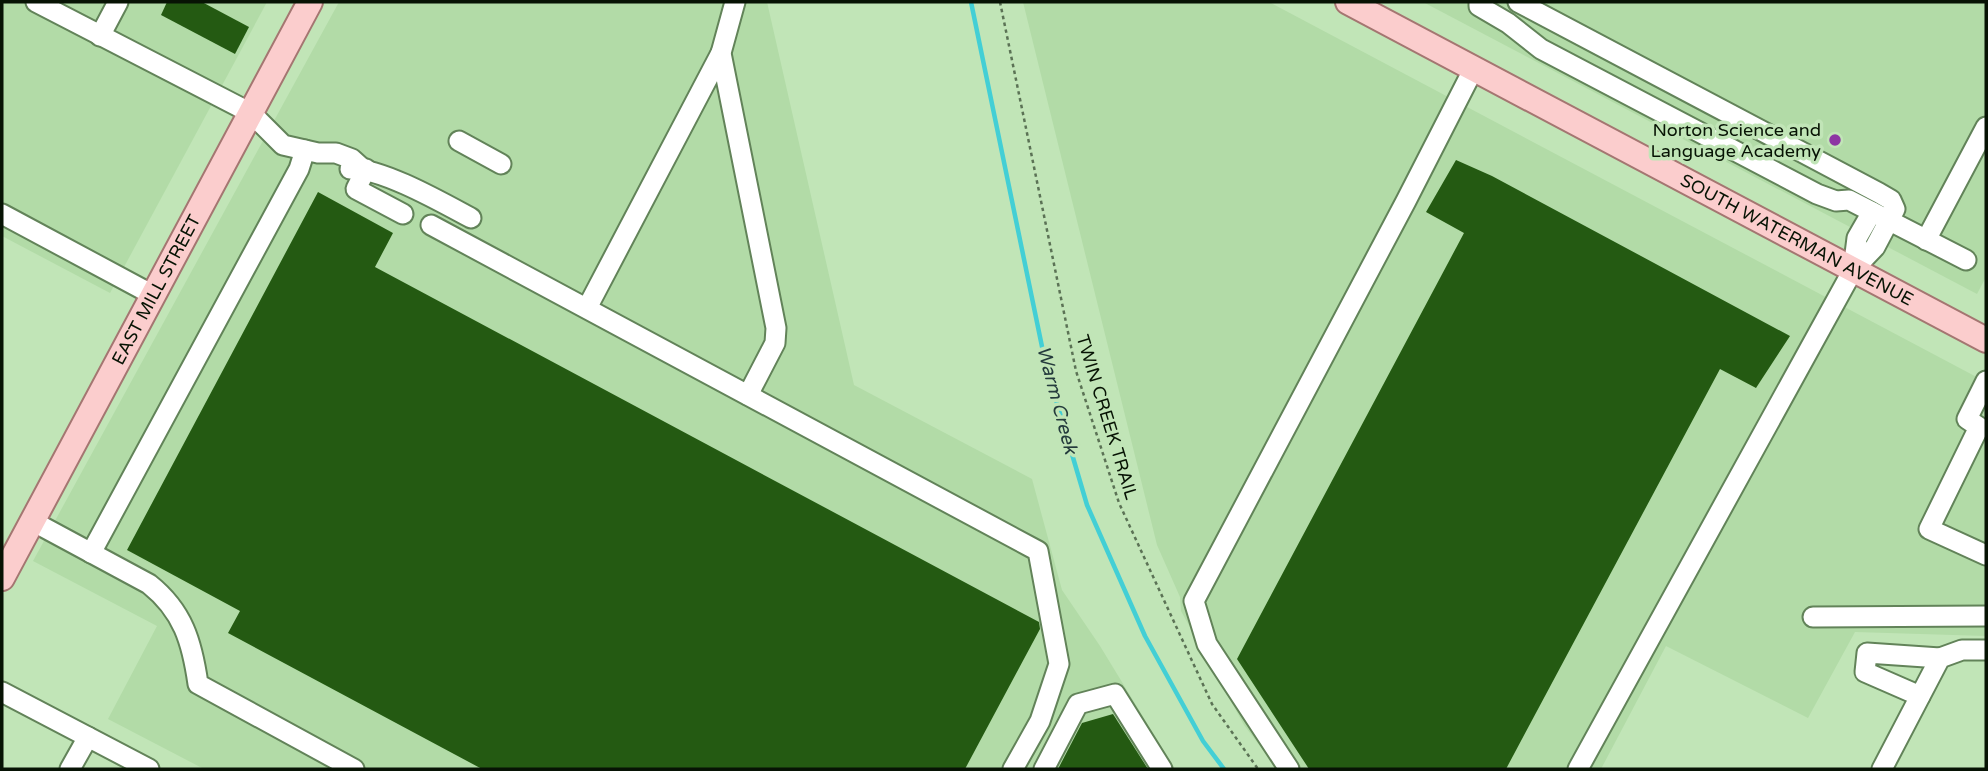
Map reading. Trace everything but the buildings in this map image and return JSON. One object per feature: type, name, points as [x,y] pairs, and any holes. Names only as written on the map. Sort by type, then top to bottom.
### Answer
[{"type":"main road","name":"EAST MILL STREET","points":[[2,578],[310,2]]},
{"type":"main road","name":"SOUTH WATERMAN AVENUE","points":[[1348,2],[1986,341]]},
{"type":"street","points":[[36,2],[251,113],[283,145],[335,153],[352,159],[364,169],[439,201],[471,218]]},
{"type":"street","points":[[100,36],[118,2]]},
{"type":"street","points":[[587,308],[721,53],[735,2]]},
{"type":"street","points":[[1479,2],[1479,6],[1508,23],[1541,48],[1817,194],[1836,201],[1849,200],[1966,260]]},
{"type":"street","points":[[1518,2],[1891,201],[1895,209],[1875,247],[1853,270],[1578,769]]},
{"type":"street","points":[[721,53],[776,328],[775,343],[748,395]]},
{"type":"street","points":[[1289,769],[1207,645],[1194,601],[1474,68]]},
{"type":"street","points":[[1926,240],[1986,127]]},
{"type":"street","points":[[459,141],[501,163]]},
{"type":"street","points":[[91,553],[299,169],[312,151]]},
{"type":"street","points":[[364,169],[356,190],[403,215]]},
{"type":"street","points":[[1853,270],[1857,238],[1871,212]]},
{"type":"street","points":[[2,214],[153,295]]},
{"type":"street","points":[[431,225],[1038,551],[1059,664],[1040,722],[1013,769]]},
{"type":"street","points":[[1986,382],[1967,419],[1979,427],[1928,528],[1986,555]]},
{"type":"street","points":[[32,521],[149,584],[163,595],[179,615],[194,655],[198,684],[354,769]]},
{"type":"street","points":[[1813,617],[1986,616]]},
{"type":"street","points":[[1920,696],[1865,672],[1867,653],[1940,658],[1962,650],[1986,650]]},
{"type":"street","points":[[1882,769],[1940,658]]},
{"type":"street","points":[[2,692],[149,769]]},
{"type":"street","points":[[1044,769],[1078,704],[1115,694],[1162,769]]},
{"type":"street","points":[[70,769],[88,737]]},
{"type":"path","name":"TWIN CREEK TRAIL","points":[[1000,2],[1076,371],[1119,503],[1212,704],[1258,769]]},
{"type":"shaded area","points":[[2,2],[267,2],[110,293],[2,236]]},
{"type":"shaded area","points":[[339,2],[767,2],[854,385],[1032,479],[1062,590],[1100,646],[1175,769],[204,769],[108,719],[157,626],[33,561]]},
{"type":"shaded area","points":[[1023,2],[1269,2],[1986,382],[1986,636],[1855,632],[1808,718],[1666,646],[1601,769],[1277,769],[1244,725],[1181,611],[1180,597],[1157,545]]},
{"type":"shaded area","name":"Norton Science and Language Academy","points":[[1423,2],[1986,2],[1986,277],[1977,294]]},
{"type":"waterway","name":"Warm Creek","points":[[971,2],[1046,366],[1087,505],[1145,636],[1203,741],[1224,769]]},
{"type":"place","name":"Norton Science and Language Academy","points":[[1835,140]]}]
